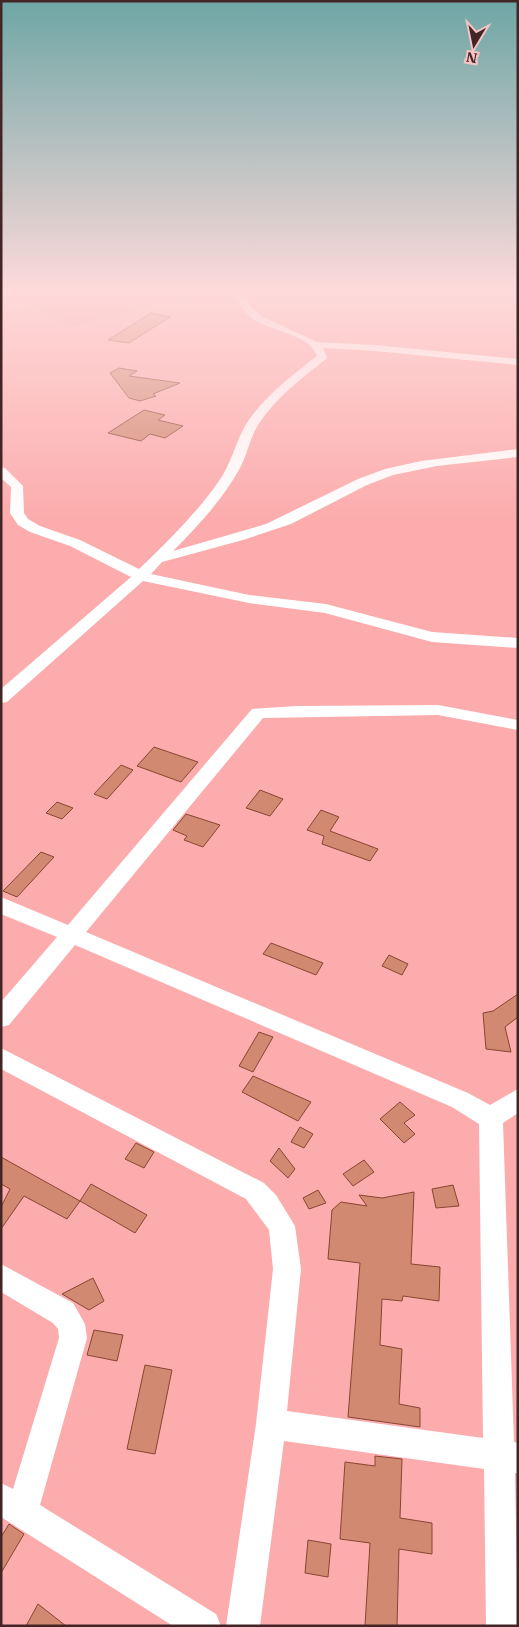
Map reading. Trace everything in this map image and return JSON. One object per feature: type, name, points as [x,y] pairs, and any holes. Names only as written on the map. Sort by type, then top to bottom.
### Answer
[{"type":"street","points":[[1,698],[157,560],[194,520],[223,483],[237,461],[247,433],[256,419],[277,396],[311,367]]},
{"type":"street","points":[[157,560],[286,521],[341,492],[390,472],[444,461],[518,453]]},
{"type":"street","points":[[1,471],[17,486],[17,513],[23,522],[35,529],[75,543],[141,576],[249,599],[326,609],[432,637],[518,643]]},
{"type":"street","points":[[1,1018],[258,713],[297,710],[438,710],[518,725]]},
{"type":"street","points":[[1,905],[460,1100],[491,1118]]},
{"type":"street","points":[[1,1058],[255,1191],[267,1204],[282,1226],[288,1269],[271,1424],[243,1626]]},
{"type":"street","points":[[491,1118],[518,1099]]},
{"type":"street","points":[[491,1118],[508,1456],[503,1626]]},
{"type":"street","points":[[2,1278],[63,1313],[71,1324],[73,1338],[11,1505],[204,1626]]},
{"type":"street","points":[[271,1424],[508,1456]]},
{"type":"building","points":[[119,368],[137,371],[129,376],[180,383],[153,394],[156,396],[140,401],[129,398],[110,373]]},
{"type":"building","points":[[144,410],[165,415],[158,420],[183,426],[165,438],[150,434],[141,441],[108,433]]},
{"type":"building","points":[[154,747],[198,762],[181,782],[137,766]]},
{"type":"building","points":[[121,765],[133,770],[107,799],[94,794]]},
{"type":"building","points":[[260,790],[283,799],[270,816],[246,808]]},
{"type":"building","points":[[57,802],[73,808],[62,819],[46,813]]},
{"type":"building","points":[[321,810],[339,817],[330,831],[378,849],[370,861],[322,844],[324,836],[307,830]]},
{"type":"building","points":[[186,814],[220,825],[203,847],[184,840],[187,836],[173,830]]},
{"type":"building","points":[[41,852],[54,857],[17,897],[3,891]]},
{"type":"building","points":[[271,943],[323,963],[316,975],[263,954]]},
{"type":"building","points":[[389,955],[408,964],[402,975],[382,966]]},
{"type":"building","points":[[518,994],[518,1017],[505,1027],[511,1052],[486,1049],[483,1013],[493,1011]]},
{"type":"building","points":[[259,1032],[273,1037],[253,1072],[239,1066]]},
{"type":"building","points":[[253,1076],[311,1102],[298,1121],[242,1092]]},
{"type":"building","points":[[400,1102],[415,1115],[404,1123],[415,1134],[404,1143],[380,1119]]},
{"type":"building","points":[[300,1127],[313,1134],[304,1148],[291,1142]]},
{"type":"building","points":[[136,1143],[154,1152],[144,1168],[125,1159]]},
{"type":"building","points":[[279,1148],[295,1169],[288,1178],[270,1161]]},
{"type":"building","points":[[1,1157],[80,1201],[67,1219],[24,1196],[1,1229],[1,1207],[10,1189],[1,1184]]},
{"type":"building","points":[[364,1160],[374,1172],[353,1186],[343,1174]]},
{"type":"building","points":[[91,1184],[147,1215],[135,1233],[80,1201]]},
{"type":"building","points":[[453,1185],[459,1206],[436,1208],[432,1189]]},
{"type":"building","points":[[318,1190],[326,1203],[309,1209],[303,1198]]},
{"type":"building","points":[[414,1192],[411,1264],[440,1267],[439,1301],[403,1296],[402,1301],[382,1299],[380,1345],[402,1349],[399,1404],[420,1408],[420,1427],[348,1417],[360,1263],[328,1259],[332,1210],[341,1202],[367,1206],[359,1195],[382,1198]]},
{"type":"building","points":[[93,1278],[104,1301],[89,1310],[62,1294]]},
{"type":"building","points":[[94,1330],[123,1335],[117,1361],[87,1355]]},
{"type":"building","points":[[145,1365],[172,1370],[155,1454],[127,1449]]},
{"type":"building","points":[[375,1456],[402,1459],[400,1518],[432,1523],[432,1554],[399,1549],[397,1626],[365,1626],[370,1543],[340,1539],[345,1462],[375,1466]]},
{"type":"building","points":[[9,1524],[24,1534],[1,1573],[1,1537]]},
{"type":"building","points":[[308,1540],[331,1544],[328,1577],[305,1573]]},
{"type":"building","points":[[38,1604],[66,1626],[26,1626]]}]
